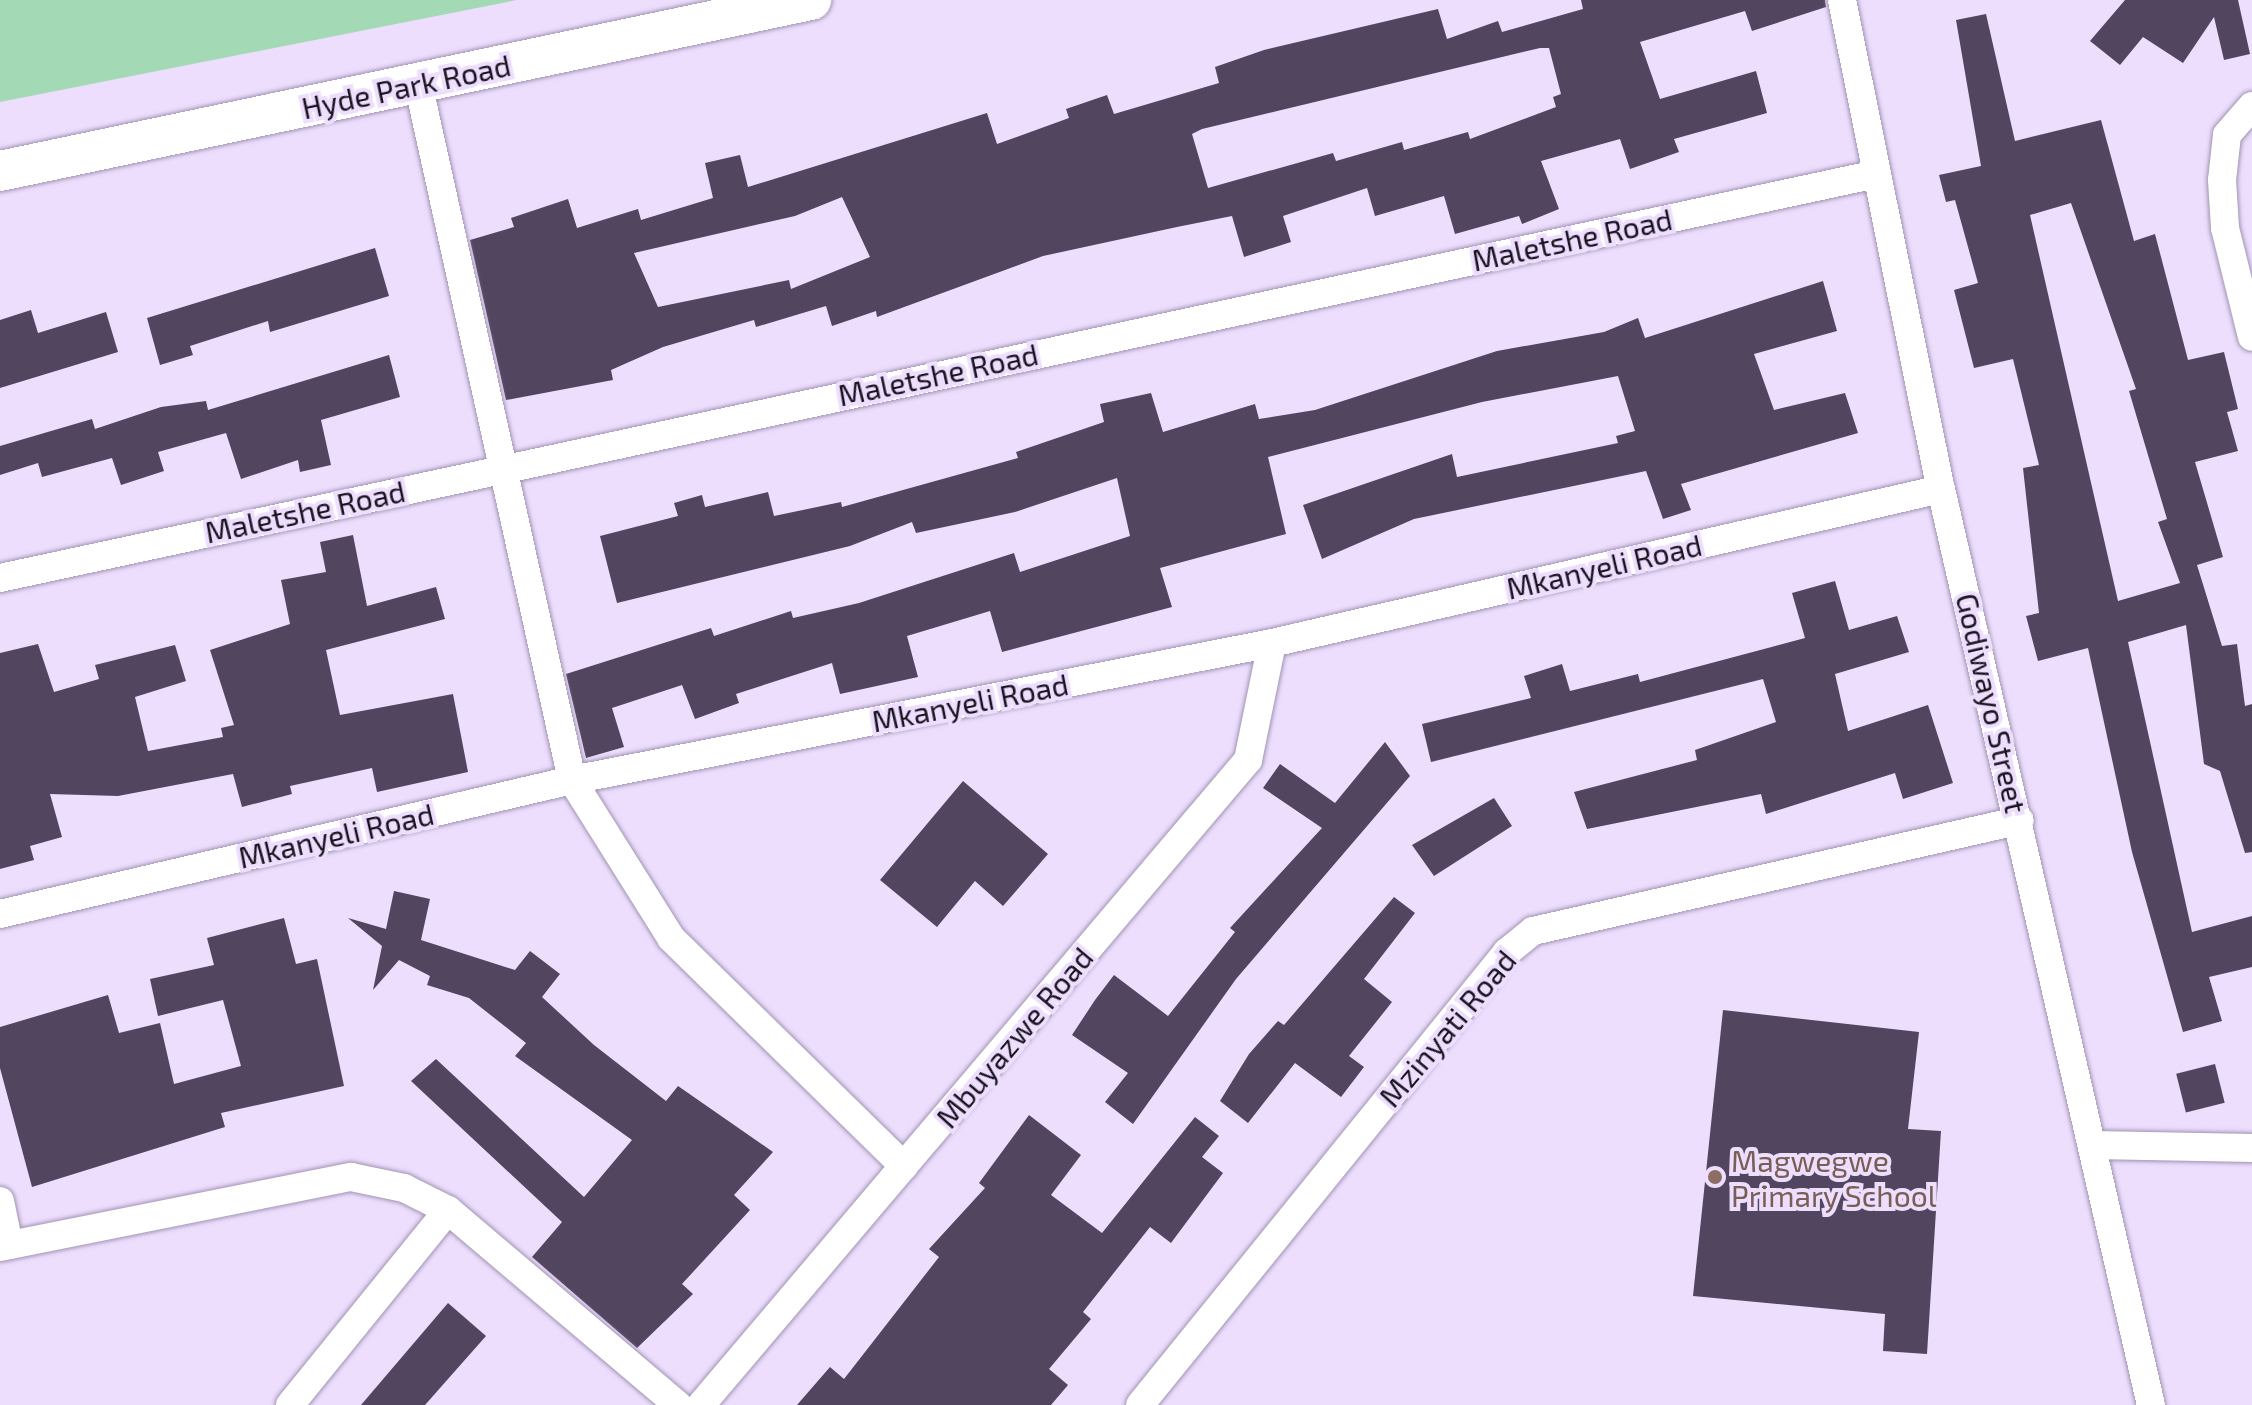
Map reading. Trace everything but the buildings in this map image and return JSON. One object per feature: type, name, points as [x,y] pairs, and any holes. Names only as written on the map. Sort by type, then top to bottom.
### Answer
[{"type":"street","name":"Hyde Park Road","points":[[0,171],[811,0]]},
{"type":"street","name":"Godiwayo Street","points":[[1842,0],[1941,489],[2020,820],[2151,1405]]},
{"type":"street","points":[[418,83],[572,780],[671,938],[904,1166]]},
{"type":"street","points":[[2252,106],[2227,135],[2222,180],[2225,228],[2252,337]]},
{"type":"street","name":"Maletshe Road","points":[[0,578],[1877,174]]},
{"type":"street","name":"Mkanyeli Road","points":[[0,914],[572,780],[1272,643],[1941,489]]},
{"type":"street","name":"Mbuyazwe Road","points":[[701,1405],[1248,760],[1272,643]]},
{"type":"street","name":"Mzinyati Road","points":[[1140,1405],[1507,952],[1533,931],[2020,820]]},
{"type":"street","points":[[2094,1145],[2252,1148]]},
{"type":"street","points":[[0,1201],[5,1246],[351,1177],[404,1188],[448,1210],[678,1405]]},
{"type":"street","points":[[290,1405],[448,1210]]},
{"type":"green space","points":[[0,0],[517,0],[0,102]]},
{"type":"place","name":"Magwegwe Primary School","points":[[1715,1177]]}]
